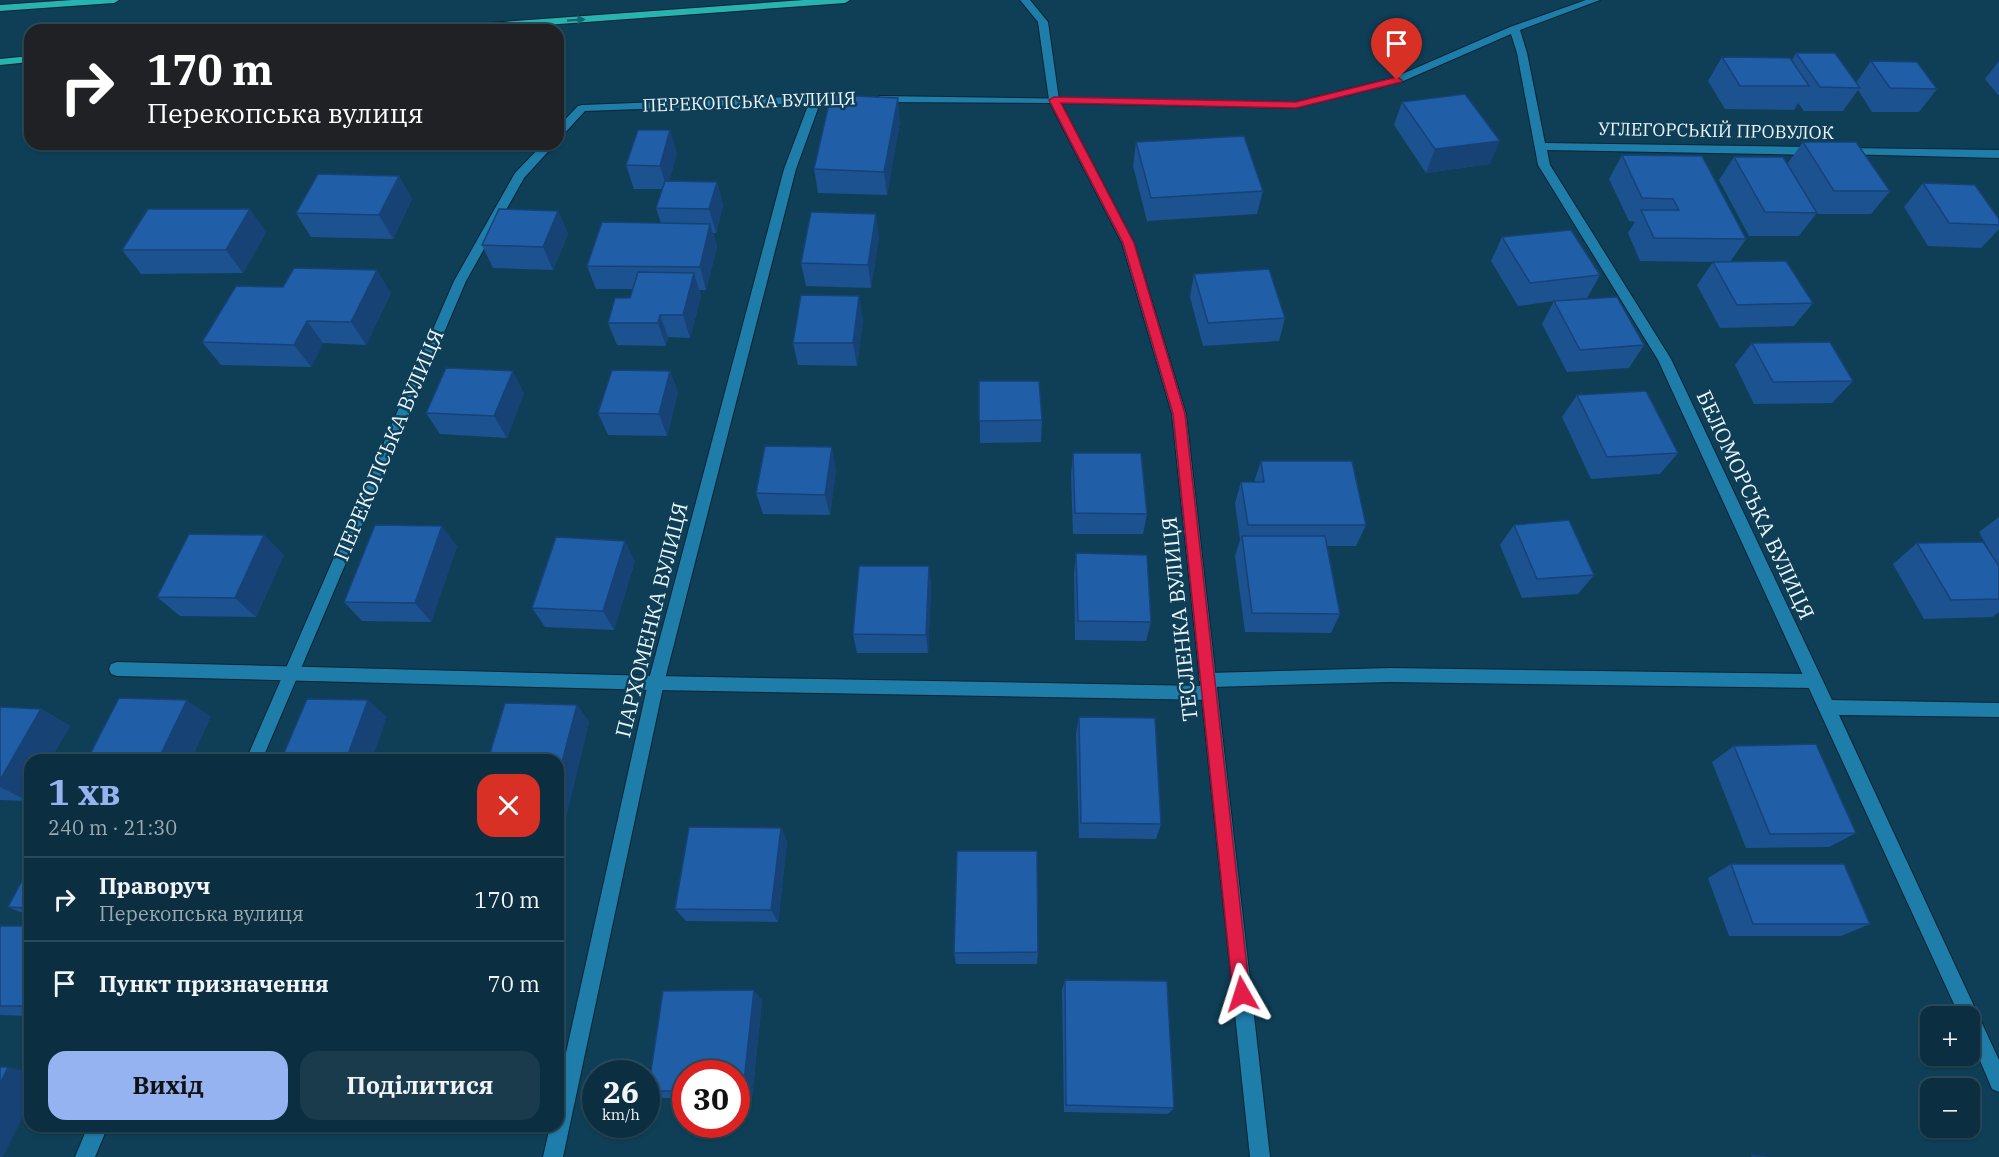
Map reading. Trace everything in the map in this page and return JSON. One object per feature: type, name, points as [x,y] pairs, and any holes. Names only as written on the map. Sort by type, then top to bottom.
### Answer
[{"type":"main road","points":[[0,8],[114,0]]},
{"type":"main road","points":[[516,24],[845,0]]},
{"type":"main road","points":[[0,62],[24,60]]},
{"type":"street","name":"ТЕСЛЕНКА ВУЛИЦЯ","points":[[1025,0],[1043,22],[1054,100],[1128,243],[1179,414],[1260,1157]]},
{"type":"street","points":[[1514,29],[1595,0]]},
{"type":"street","name":"ПЕРЕКОПСЬКА ВУЛИЦЯ","points":[[564,128],[582,108],[816,99],[1054,100],[1296,105],[1397,80],[1514,29]]},
{"type":"street","name":"БЕЛОМОРСЬКА ВУЛИЦЯ","points":[[1514,29],[1522,53],[1544,165],[1664,359],[1939,947],[1999,1082]]},
{"type":"street","name":"ПАРХОМЕНКА ВУЛИЦЯ","points":[[564,1102],[656,683],[790,168],[816,99]]},
{"type":"street","name":"УГЛЕГОРСЬКIЙ ПРОВУЛОК","points":[[1540,146],[1999,154]]},
{"type":"street","name":"ПЕРЕКОПСЬКА ВУЛИЦЯ","points":[[257,754],[460,281],[519,176],[543,150]]},
{"type":"street","points":[[117,669],[656,683],[1208,687],[1390,675],[1814,681]]},
{"type":"street","points":[[1826,706],[1999,710]]},
{"type":"street","points":[[85,1157],[95,1132]]},
{"type":"street","name":"ПАРХОМЕНКА ВУЛИЦЯ","points":[[552,1157],[557,1132]]},
{"type":"building","points":[[1796,53],[1835,53],[1860,88],[1820,87]]},
{"type":"building","points":[[1722,57],[1790,58],[1809,86],[1740,86]]},
{"type":"building","points":[[1871,61],[1917,62],[1937,89],[1890,88]]},
{"type":"building","points":[[1465,94],[1500,141],[1435,149],[1402,102]]},
{"type":"building","points":[[831,95],[898,98],[884,172],[814,169]]},
{"type":"building","points":[[638,130],[670,130],[660,166],[626,165]]},
{"type":"building","points":[[1244,136],[1263,191],[1151,198],[1136,142]]},
{"type":"building","points":[[1803,142],[1856,142],[1890,191],[1834,191]]},
{"type":"building","points":[[1622,155],[1702,156],[1746,239],[1654,238],[1641,210],[1679,210],[1673,199],[1642,198]]},
{"type":"building","points":[[1734,157],[1783,157],[1817,213],[1765,212]]},
{"type":"building","points":[[318,174],[399,176],[379,215],[296,213]]},
{"type":"building","points":[[665,181],[717,182],[709,209],[656,208]]},
{"type":"building","points":[[1923,183],[1975,185],[1999,219],[1999,225],[1949,223]]},
{"type":"building","points":[[148,209],[250,209],[226,250],[122,250]]},
{"type":"building","points":[[499,209],[558,211],[543,247],[482,245]]},
{"type":"building","points":[[811,212],[876,214],[868,265],[801,263]]},
{"type":"building","points":[[602,222],[710,224],[700,267],[587,266]]},
{"type":"building","points":[[1571,230],[1600,275],[1530,283],[1502,237]]},
{"type":"building","points":[[1786,261],[1813,303],[1737,305],[1713,262]]},
{"type":"building","points":[[294,268],[377,270],[351,322],[307,321],[294,345],[202,342],[236,286],[283,287]]},
{"type":"building","points":[[1269,269],[1285,318],[1208,323],[1194,274]]},
{"type":"building","points":[[638,272],[694,273],[683,315],[660,315],[658,323],[608,323],[615,298],[630,298]]},
{"type":"building","points":[[801,295],[859,296],[853,343],[793,343]]},
{"type":"building","points":[[1617,297],[1644,345],[1580,350],[1554,301]]},
{"type":"building","points":[[1830,342],[1853,381],[1773,382],[1752,343]]},
{"type":"building","points":[[446,368],[513,371],[494,416],[426,413]]},
{"type":"building","points":[[612,370],[670,371],[659,414],[598,413]]},
{"type":"building","points":[[979,381],[1039,381],[1042,420],[979,421]]},
{"type":"building","points":[[1646,391],[1678,453],[1607,457],[1577,395]]},
{"type":"building","points":[[765,446],[832,447],[825,495],[756,493]]},
{"type":"building","points":[[1073,453],[1141,453],[1147,514],[1075,513]]},
{"type":"building","points":[[1261,461],[1352,461],[1366,525],[1248,525],[1241,482],[1264,482]]},
{"type":"building","points":[[1569,520],[1594,575],[1537,579],[1514,525]]},
{"type":"building","points":[[375,525],[442,526],[415,603],[344,602]]},
{"type":"building","points":[[189,534],[264,535],[235,598],[157,597]]},
{"type":"building","points":[[1242,536],[1325,536],[1340,614],[1252,613]]},
{"type":"building","points":[[556,537],[625,541],[603,611],[532,608]]},
{"type":"building","points":[[1983,542],[1999,566],[1999,599],[1951,600],[1917,543]]},
{"type":"building","points":[[1076,553],[1147,555],[1151,622],[1078,621]]},
{"type":"building","points":[[859,566],[929,566],[926,635],[853,634]]},
{"type":"building","points":[[119,698],[187,700],[161,754],[90,754]]},
{"type":"building","points":[[307,699],[368,700],[348,754],[284,754]]},
{"type":"building","points":[[505,703],[577,705],[564,754],[490,754]]},
{"type":"building","points":[[0,707],[41,709],[0,780]]},
{"type":"building","points":[[1079,717],[1155,718],[1161,824],[1081,823]]},
{"type":"building","points":[[1816,744],[1856,833],[1770,834],[1734,746]]},
{"type":"building","points":[[689,827],[781,828],[771,910],[675,909]]},
{"type":"building","points":[[957,851],[1037,851],[1038,952],[954,953]]},
{"type":"building","points":[[1731,864],[1844,864],[1870,924],[1753,924]]},
{"type":"building","points":[[24,877],[24,908],[8,907]]},
{"type":"building","points":[[0,926],[24,926],[24,1006],[0,1006]]},
{"type":"building","points":[[1065,980],[1167,981],[1174,1108],[1066,1105]]},
{"type":"building","points":[[754,990],[746,1060],[672,1060],[672,1091],[660,1091],[660,1060],[653,1060],[663,991]]},
{"type":"building","points":[[0,1067],[8,1067],[0,1084]]},
{"type":"route","points":[[1242,994],[1179,414],[1128,243],[1054,100],[1296,105],[1397,80]]}]
